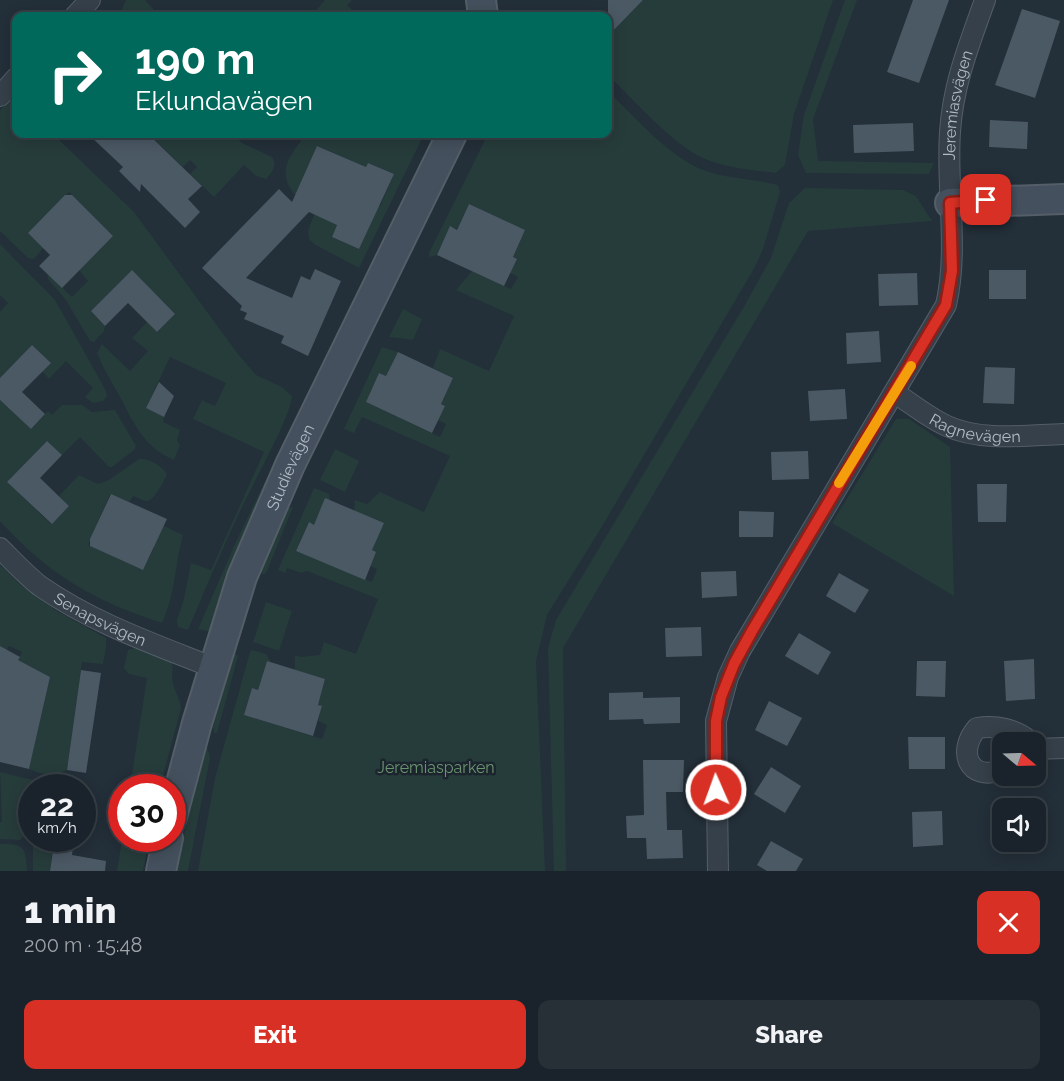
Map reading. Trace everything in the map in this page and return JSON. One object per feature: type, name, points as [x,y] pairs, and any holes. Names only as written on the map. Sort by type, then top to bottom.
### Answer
[{"type":"street","points":[[79,12],[90,0]]},
{"type":"street","name":"Jeremiasvägen","points":[[718,871],[716,721],[728,677],[752,631],[946,305],[952,271],[950,134],[953,102],[960,69],[986,0]]},
{"type":"street","points":[[0,96],[12,82]]},
{"type":"street","name":"Studievägen","points":[[183,774],[242,577],[290,465],[450,138]]},
{"type":"street","points":[[950,203],[1064,199]]},
{"type":"street","name":"Ragnevägen","points":[[895,393],[946,425],[963,432],[984,435],[1064,434]]},
{"type":"street","name":"Senapsvägen","points":[[0,548],[38,584],[65,602],[120,631],[214,668]]},
{"type":"street","points":[[992,772],[977,771],[968,763],[966,748],[970,736],[977,728],[991,726],[1015,732]]},
{"type":"street","points":[[1046,749],[1064,748]]},
{"type":"street","points":[[161,871],[165,852]]},
{"type":"green space","points":[[126,0],[145,0],[154,10],[164,12],[118,12]]},
{"type":"green space","points":[[325,0],[352,0],[347,5],[354,12],[314,12]]},
{"type":"green space","points":[[643,0],[833,0],[794,114],[785,165],[776,173],[739,168],[703,158],[666,132],[612,79],[612,32]]},
{"type":"green space","points":[[845,0],[857,0],[813,119],[818,161],[934,163],[929,174],[806,173],[798,155],[804,115]]},
{"type":"green space","name":"Jeremiasparken","points":[[612,95],[655,137],[681,158],[709,172],[778,185],[780,192],[763,249],[755,267],[547,615],[536,661],[545,871],[198,871],[215,778],[250,652],[252,650],[266,654],[271,662],[267,661],[258,690],[252,688],[244,715],[322,739],[327,725],[318,721],[322,707],[318,705],[325,679],[295,670],[295,655],[301,657],[320,655],[324,642],[356,654],[378,599],[307,571],[301,573],[287,568],[285,573],[278,570],[314,488],[329,494],[330,500],[314,525],[308,523],[296,551],[372,582],[377,569],[370,566],[372,550],[383,523],[354,511],[355,500],[367,504],[380,492],[424,512],[450,456],[362,417],[354,433],[344,429],[382,347],[398,352],[386,376],[379,373],[366,402],[440,437],[446,424],[438,420],[445,406],[441,404],[453,378],[433,368],[440,349],[489,371],[514,316],[456,290],[472,271],[511,289],[518,277],[510,273],[517,259],[513,257],[525,230],[469,204],[457,229],[450,227],[437,255],[429,257],[486,138],[612,138]]},
{"type":"green space","points":[[12,99],[12,138],[57,138],[134,212],[238,354],[256,375],[282,387],[292,396],[278,434],[234,524],[188,630],[178,627],[177,620],[191,563],[211,570],[264,452],[193,419],[202,400],[215,406],[226,383],[170,357],[146,408],[164,417],[163,422],[180,430],[177,440],[180,445],[174,460],[155,449],[140,433],[97,353],[102,344],[130,371],[148,351],[132,338],[147,322],[157,332],[175,314],[131,271],[91,311],[105,326],[104,331],[94,342],[90,341],[66,300],[48,279],[47,273],[72,297],[88,281],[71,260],[95,254],[113,236],[69,192],[28,233],[43,248],[34,259],[28,258],[0,231],[0,110]]},
{"type":"green space","points":[[152,138],[236,138],[274,160],[272,171],[266,179],[256,176],[244,165],[214,197],[190,174],[197,167],[190,160],[183,167]]},
{"type":"green space","points":[[304,138],[406,138],[411,140],[422,138],[359,268],[314,244],[309,239],[308,231],[315,212],[337,225],[332,237],[359,249],[374,215],[375,204],[380,206],[394,174],[368,163],[366,167],[318,146],[305,173],[301,201],[293,192],[286,175],[286,167]]},
{"type":"green space","points":[[805,188],[903,190],[916,196],[932,221],[808,231],[563,648],[566,871],[554,871],[548,648],[556,620],[742,310],[771,258],[789,203]]},
{"type":"green space","points":[[0,244],[55,300],[105,389],[107,396],[103,401],[93,403],[85,397],[93,388],[66,361],[49,379],[42,371],[50,362],[32,345],[0,378],[0,312],[8,303],[0,295]]},
{"type":"green space","points":[[403,309],[422,319],[413,340],[389,337]]},
{"type":"green space","points":[[0,400],[31,429],[48,411],[52,415],[62,405],[82,405],[92,412],[115,410],[136,446],[134,450],[109,467],[80,437],[62,455],[47,441],[7,482],[51,524],[69,506],[59,496],[79,475],[98,484],[109,480],[139,459],[155,463],[167,474],[150,500],[145,501],[133,496],[129,502],[110,494],[88,545],[143,570],[154,548],[154,521],[183,535],[170,602],[162,623],[115,605],[74,584],[36,557],[0,521]]},
{"type":"green space","points":[[297,415],[300,423],[212,632],[198,629],[235,544]]},
{"type":"green space","points":[[896,419],[909,419],[950,447],[954,596],[832,523]]},
{"type":"green space","points":[[335,449],[359,461],[345,492],[320,480]]},
{"type":"green space","points":[[293,507],[267,571],[262,574],[260,571],[282,510]]},
{"type":"green space","points":[[0,565],[21,585],[55,610],[106,638],[103,664],[82,662],[67,770],[57,774],[43,774],[29,769],[50,677],[18,660],[22,652],[9,646],[7,650],[0,646]]},
{"type":"green space","points":[[266,602],[292,611],[279,651],[253,642]]},
{"type":"green space","points":[[138,647],[171,662],[173,683],[181,708],[163,774],[132,774],[147,678],[129,674],[124,668],[128,650]]},
{"type":"green space","points":[[233,652],[238,656],[217,733],[214,733],[213,727]]},
{"type":"green space","points":[[207,746],[210,758],[188,871],[176,871],[180,852],[186,852],[186,826]]},
{"type":"green space","points":[[0,772],[18,776],[18,840],[0,839],[0,822],[2,822]]},
{"type":"green space","points":[[0,844],[18,846],[18,852],[24,852],[26,857],[27,871],[0,871]]},
{"type":"green space","points":[[33,852],[52,852],[50,871],[33,871]]},
{"type":"green space","points":[[120,852],[147,852],[143,871],[117,871]]},
{"type":"building","points":[[608,0],[643,0],[612,32],[612,12],[608,12]]},
{"type":"building","points":[[913,0],[949,0],[919,83],[887,72]]},
{"type":"building","points":[[1022,9],[1060,21],[1035,98],[995,85]]},
{"type":"building","points":[[990,120],[1028,122],[1027,149],[989,147]]},
{"type":"building","points":[[913,123],[914,151],[854,153],[853,125]]},
{"type":"building","points":[[92,138],[152,138],[202,186],[188,199],[200,212],[185,228],[141,184],[140,192],[119,171],[123,167]]},
{"type":"building","points":[[317,146],[366,167],[368,163],[394,174],[359,249],[332,237],[337,225],[309,212],[246,278],[292,298],[301,276],[310,280],[315,269],[341,281],[308,356],[281,343],[284,336],[244,319],[247,313],[240,310],[242,306],[202,268],[279,189],[292,202]]},
{"type":"building","points":[[65,195],[72,195],[113,236],[62,288],[39,266],[50,255],[28,233]]},
{"type":"building","points":[[469,204],[525,230],[513,257],[517,259],[504,286],[437,255],[450,226],[457,230]]},
{"type":"building","points":[[132,270],[175,314],[157,332],[128,303],[105,326],[91,311]]},
{"type":"building","points":[[989,270],[1026,270],[1026,299],[989,299]]},
{"type":"building","points":[[917,273],[918,305],[879,306],[878,274]]},
{"type":"building","points":[[879,331],[881,362],[847,364],[846,333]]},
{"type":"building","points":[[32,345],[51,363],[22,392],[45,414],[31,429],[0,400],[0,378]]},
{"type":"building","points":[[398,352],[453,378],[441,404],[445,406],[432,433],[366,402],[379,373],[386,376]]},
{"type":"building","points":[[985,367],[1015,368],[1014,404],[983,403]]},
{"type":"building","points":[[159,382],[174,396],[164,417],[146,408]]},
{"type":"building","points":[[845,389],[847,419],[810,421],[808,391]]},
{"type":"building","points":[[47,441],[62,455],[40,478],[69,506],[52,524],[7,482]]},
{"type":"building","points":[[808,451],[809,479],[772,480],[771,452]]},
{"type":"building","points":[[977,484],[1007,484],[1006,522],[978,522]]},
{"type":"building","points":[[111,494],[167,519],[143,570],[90,546],[90,539]]},
{"type":"building","points":[[325,498],[384,523],[372,550],[376,552],[365,580],[296,551],[309,522],[314,525]]},
{"type":"building","points":[[739,511],[774,512],[773,537],[739,537]]},
{"type":"building","points":[[736,571],[737,596],[702,598],[701,572]]},
{"type":"building","points":[[839,573],[869,590],[855,613],[826,596]]},
{"type":"building","points":[[701,627],[702,656],[666,657],[665,628]]},
{"type":"building","points":[[799,633],[831,652],[818,675],[785,656]]},
{"type":"building","points":[[0,646],[20,657],[18,660],[50,677],[29,769],[0,762]]},
{"type":"building","points":[[1034,659],[1035,699],[1006,701],[1004,661]]},
{"type":"building","points":[[267,661],[325,679],[318,705],[322,706],[313,736],[244,715],[252,688],[258,690]]},
{"type":"building","points":[[917,661],[946,661],[945,697],[916,696]]},
{"type":"building","points":[[81,670],[101,673],[86,773],[67,770]]},
{"type":"building","points":[[643,692],[643,698],[680,697],[680,723],[644,724],[643,719],[609,720],[609,693]]},
{"type":"building","points":[[769,701],[802,718],[787,746],[755,730]]},
{"type":"building","points":[[908,737],[945,737],[945,769],[909,769]]},
{"type":"building","points":[[643,760],[684,760],[683,792],[666,792],[667,830],[682,830],[683,858],[647,859],[646,838],[627,838],[626,816],[644,815]]},
{"type":"building","points":[[771,767],[801,786],[785,813],[754,794]]},
{"type":"building","points":[[942,811],[943,845],[913,847],[912,812]]},
{"type":"building","points":[[771,841],[803,859],[796,871],[767,871],[757,865]]},
{"type":"building","points":[[53,852],[72,852],[72,855],[106,861],[105,871],[50,871]]},
{"type":"slow traffic","points":[[839,483],[911,366]]},
{"type":"route","points":[[716,790],[716,721],[728,677],[740,651],[946,305],[952,271],[950,203],[986,200]]}]
